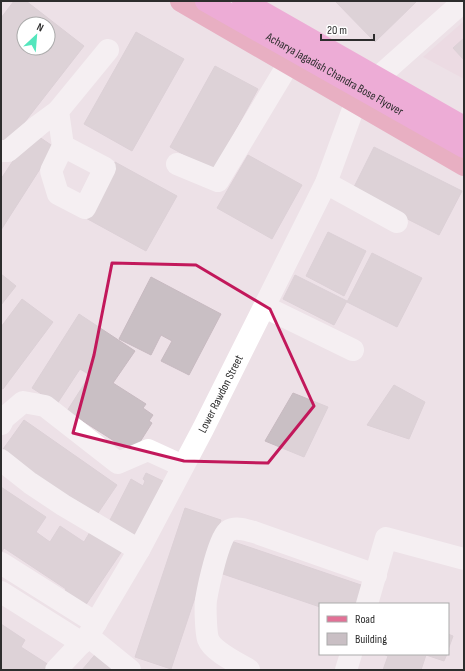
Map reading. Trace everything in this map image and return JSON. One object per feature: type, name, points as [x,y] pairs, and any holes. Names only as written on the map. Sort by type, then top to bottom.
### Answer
[{"type":"highway","name":"Acharya Jagadish Chandra Bose Flyover","points":[[206,1],[464,147]]},
{"type":"highway","name":"Acharya Jagadish Chandra Bose Flyover","points":[[243,1],[464,127]]},
{"type":"main road","points":[[181,1],[464,164]]},
{"type":"main road","points":[[261,1],[464,118]]},
{"type":"street","points":[[356,101],[384,72],[464,1]]},
{"type":"street","points":[[1,151],[8,151],[58,111],[108,50]]},
{"type":"street","points":[[177,164],[218,181],[289,63]]},
{"type":"street","name":"Lower Rawdon Street","points":[[56,670],[89,634],[139,550],[265,307],[326,182],[356,101]]},
{"type":"street","points":[[58,111],[63,146]]},
{"type":"street","points":[[326,182],[396,222]]},
{"type":"street","points":[[265,307],[353,350]]},
{"type":"street","points":[[1,424],[4,418],[22,402],[45,406],[118,463],[148,450],[183,466]]},
{"type":"street","points":[[1,460],[30,483],[63,505],[139,550]]},
{"type":"street","points":[[249,670],[212,646],[208,639],[206,601],[222,536],[228,530],[240,528],[254,532],[376,575]]},
{"type":"street","points":[[367,603],[386,538],[464,559]]},
{"type":"street","points":[[1,563],[89,634],[130,670]]},
{"type":"street","points":[[1,592],[89,634]]},
{"type":"street","points":[[346,670],[351,655]]},
{"type":"highlighted area","points":[[112,263],[196,265],[270,309],[314,406],[268,463],[184,461],[73,433],[94,355]]},
{"type":"shaded area","points":[[464,21],[464,79],[423,57]]},
{"type":"building","points":[[14,1],[26,1],[45,16],[16,16],[16,56],[56,56],[56,24],[84,46],[3,150],[1,148],[1,18]]},
{"type":"building","points":[[417,1],[375,42],[336,2]]},
{"type":"building","points":[[136,32],[184,59],[132,151],[84,124]]},
{"type":"building","points":[[464,38],[464,60],[453,48]]},
{"type":"building","points":[[215,66],[258,89],[213,171],[170,147]]},
{"type":"building","points":[[32,132],[54,147],[1,230],[1,179]]},
{"type":"building","points":[[374,147],[462,191],[439,235],[352,191]]},
{"type":"building","points":[[248,155],[302,185],[272,239],[217,208]]},
{"type":"building","points":[[115,162],[177,196],[146,251],[84,217]]},
{"type":"building","points":[[328,232],[366,251],[344,296],[306,276]]},
{"type":"building","points":[[372,253],[422,278],[397,327],[347,302]]},
{"type":"building","points":[[1,274],[16,286],[1,305]]},
{"type":"building","points":[[295,275],[347,301],[334,325],[283,299]]},
{"type":"building","points":[[151,277],[221,314],[189,375],[161,361],[172,341],[161,335],[151,355],[119,339]]},
{"type":"building","points":[[22,299],[53,322],[3,389],[1,388],[1,327]]},
{"type":"building","points":[[79,314],[135,351],[113,383],[146,404],[143,408],[153,415],[149,421],[152,423],[133,453],[67,411],[90,375],[80,369],[57,404],[32,388]]},
{"type":"building","points":[[394,385],[425,402],[409,439],[367,425]]},
{"type":"building","points":[[293,393],[328,407],[304,457],[265,441]]},
{"type":"building","points":[[24,420],[117,485],[94,519],[1,452]]},
{"type":"building","points":[[146,473],[163,481],[134,537],[108,524],[131,479],[143,486],[145,481],[143,479]]},
{"type":"building","points":[[1,487],[46,517],[36,532],[50,542],[60,526],[84,542],[93,527],[124,548],[83,609],[62,596],[66,589],[4,548],[1,553]]},
{"type":"building","points":[[185,508],[221,520],[171,669],[135,657]]},
{"type":"building","points":[[228,540],[364,586],[358,603],[319,603],[319,607],[217,572]]},
{"type":"building","points":[[1,624],[25,640],[21,647],[49,665],[45,670],[1,670]]},
{"type":"building","points":[[449,634],[453,636],[449,647]]},
{"type":"building","points":[[99,650],[122,670],[82,670]]},
{"type":"building","points":[[386,655],[426,655],[421,670],[383,670],[388,656]]},
{"type":"building","points":[[426,655],[447,655],[444,661]]}]
